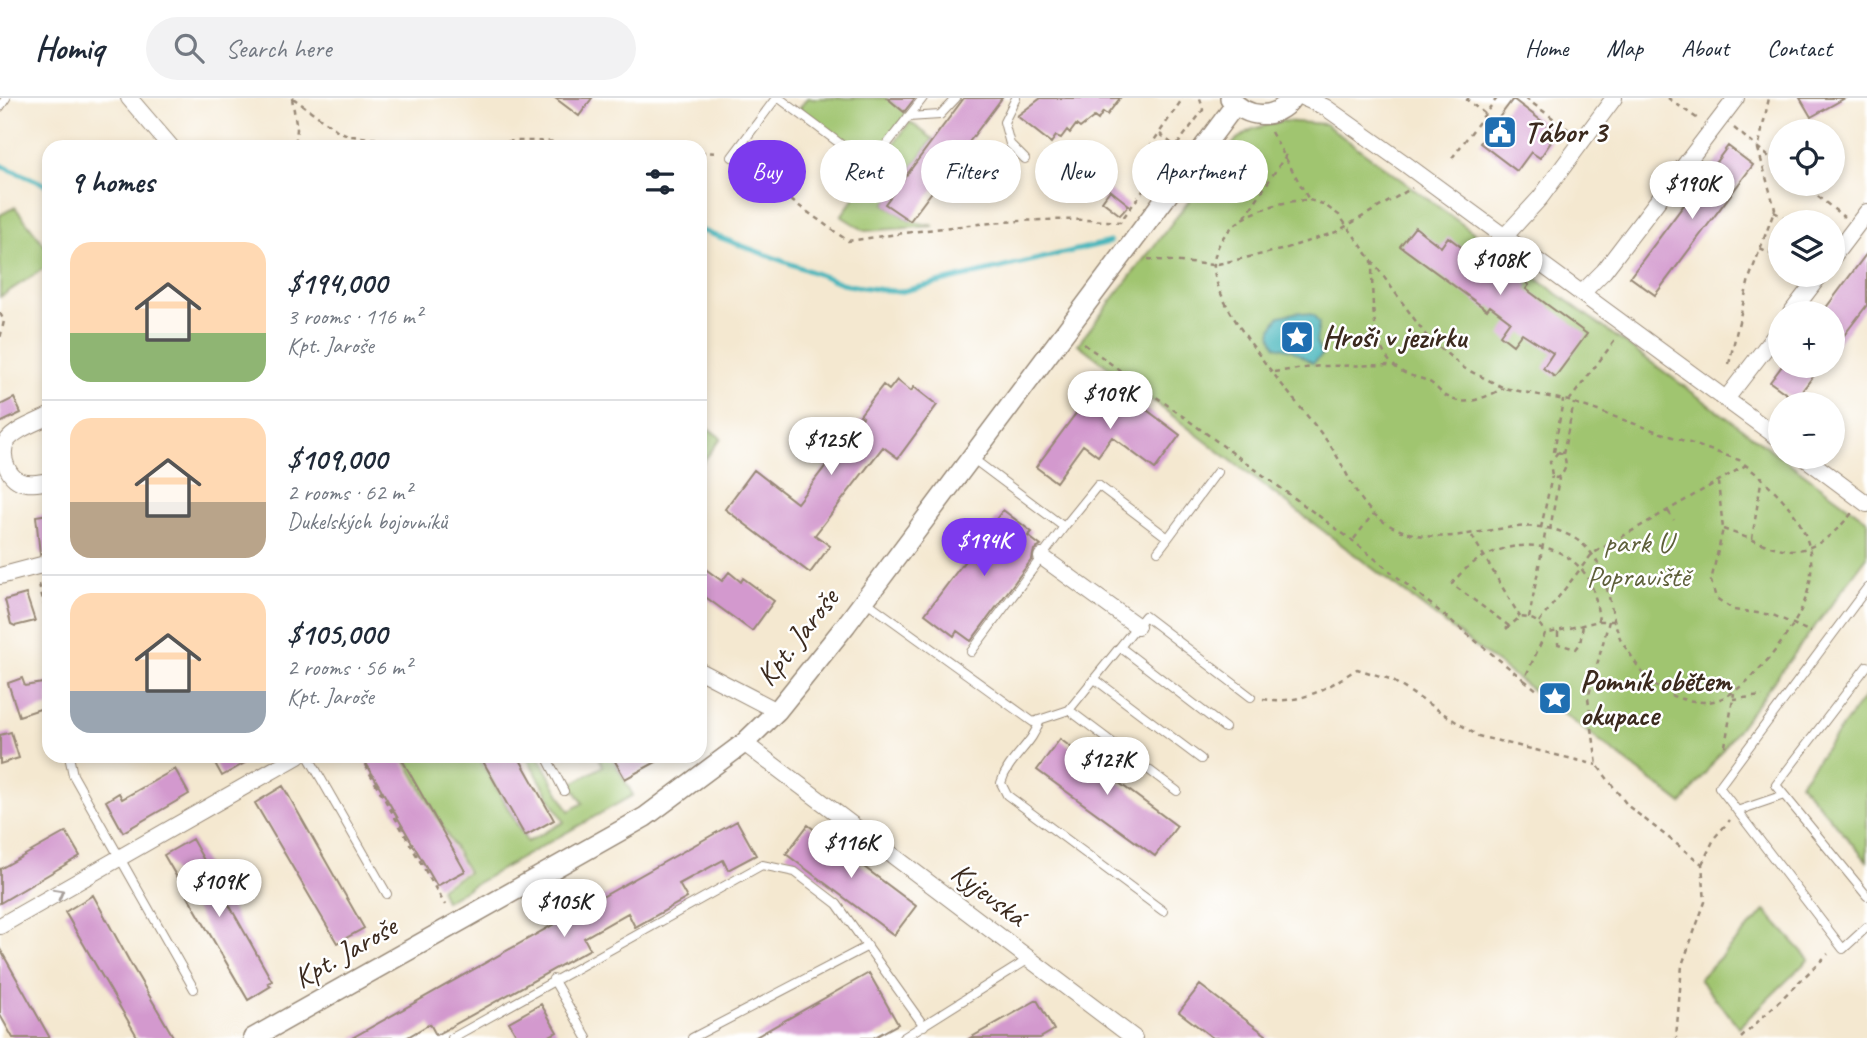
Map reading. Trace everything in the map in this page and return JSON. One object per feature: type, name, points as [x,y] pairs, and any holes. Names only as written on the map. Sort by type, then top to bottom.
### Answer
[{"type":"street","points":[[129,98],[136,118],[162,140]]},
{"type":"street","name":"Kpt. Jaroše","points":[[253,1038],[645,817],[744,743],[777,711],[864,600],[972,458],[1233,102],[1245,112],[1268,115],[1279,111],[1292,98]]},
{"type":"street","points":[[1304,98],[1325,107],[1768,430]]},
{"type":"street","points":[[1505,236],[1540,198],[1614,98]]},
{"type":"street","points":[[1581,293],[1604,271],[1736,98]]},
{"type":"street","points":[[1845,241],[1867,212]]},
{"type":"street","points":[[1800,301],[1811,287]]},
{"type":"street","points":[[1726,399],[1768,345]]},
{"type":"street","points":[[42,419],[17,431],[6,442],[1,453],[11,480],[25,484],[42,482]]},
{"type":"street","points":[[1820,469],[1866,503]]},
{"type":"street","points":[[1042,557],[1137,626]]},
{"type":"street","points":[[0,576],[42,568]]},
{"type":"street","points":[[707,675],[777,711]]},
{"type":"street","name":"Kyjevská","points":[[744,743],[1133,1038]]},
{"type":"street","points":[[0,926],[286,763]]},
{"type":"lane","points":[[0,107],[6,98]]},
{"type":"lane","points":[[745,140],[777,98],[870,166],[923,98]]},
{"type":"lane","points":[[908,117],[940,115],[956,98]]},
{"type":"lane","points":[[1016,98],[1004,122],[1010,144],[1025,159]]},
{"type":"lane","points":[[972,458],[1065,527]]},
{"type":"lane","points":[[1158,551],[1217,472]]},
{"type":"lane","points":[[971,652],[1098,485],[1168,538]]},
{"type":"lane","points":[[1867,587],[1719,787],[1843,949],[1867,927]]},
{"type":"lane","points":[[864,600],[1033,722],[1069,710],[1096,681],[1145,617],[1251,697]]},
{"type":"lane","points":[[1120,647],[1225,728]]},
{"type":"lane","points":[[1867,666],[1776,785],[1867,896]]},
{"type":"lane","points":[[1096,681],[1201,759]]},
{"type":"lane","points":[[1069,710],[1177,791]]},
{"type":"lane","points":[[1040,720],[1032,741],[1003,775],[1001,783],[1007,795],[1163,911]]},
{"type":"lane","points":[[71,763],[74,775],[194,989]]},
{"type":"lane","points":[[312,763],[387,894]]},
{"type":"lane","points":[[550,763],[564,791]]},
{"type":"lane","points":[[1737,811],[1784,795]]},
{"type":"lane","points":[[452,1038],[553,979],[762,865],[795,872],[837,904],[924,1026]]},
{"type":"lane","points":[[692,1038],[868,946]]},
{"type":"lane","points":[[903,1038],[1029,959]]},
{"type":"lane","points":[[553,979],[587,1038]]},
{"type":"path","points":[[292,98],[297,129],[296,140]]},
{"type":"path","points":[[292,98],[338,131],[351,136],[388,140]]},
{"type":"path","points":[[1156,140],[1183,98]]},
{"type":"path","points":[[1181,140],[1203,110],[1200,98]]},
{"type":"path","points":[[1469,98],[1467,100],[1485,114]]},
{"type":"path","points":[[1451,158],[1497,98]]},
{"type":"path","points":[[1525,98],[1568,129]]},
{"type":"path","points":[[1668,98],[1707,125]]},
{"type":"path","points":[[1769,98],[1758,149],[1773,210]]},
{"type":"path","points":[[1730,125],[1768,157]]},
{"type":"path","points":[[1269,129],[1309,200]]},
{"type":"path","points":[[1160,134],[1167,140]]},
{"type":"path","points":[[707,153],[728,155]]},
{"type":"path","points":[[1243,219],[1280,204],[1309,200],[1329,207],[1347,226],[1428,338],[1464,368],[1504,388],[1569,401],[1727,456],[1762,476],[1796,514],[1810,549],[1808,590],[1794,623],[1757,670],[1734,693],[1710,703],[1679,699],[1660,692],[1635,662],[1618,635],[1608,586],[1592,554],[1574,538],[1541,528],[1500,529],[1471,535],[1425,538],[1400,530],[1373,514],[1358,497],[1328,442],[1273,372],[1226,304],[1213,265],[1219,245],[1243,219],[1286,155]]},
{"type":"path","points":[[1148,259],[1213,265],[1280,250],[1347,226],[1418,184]]},
{"type":"path","points":[[1817,196],[1852,223]]},
{"type":"path","points":[[796,203],[848,241],[977,222],[1081,218],[1120,222],[1134,203]]},
{"type":"path","points":[[1728,364],[1759,248],[1768,226]]},
{"type":"path","points":[[1759,248],[1768,252]]},
{"type":"path","points":[[1372,260],[1379,339],[1384,355],[1393,365],[1431,383],[1447,397],[1458,401],[1476,400],[1504,388]]},
{"type":"path","points":[[0,313],[4,329],[0,338]]},
{"type":"path","points":[[1569,401],[1627,325]]},
{"type":"path","points":[[1084,344],[1353,541],[1537,690]]},
{"type":"path","points":[[1273,372],[1320,366],[1393,365]]},
{"type":"path","points":[[1541,528],[1552,476],[1550,462],[1554,454],[1563,400]]},
{"type":"path","points":[[1529,618],[1559,478],[1565,468],[1563,454],[1574,403]]},
{"type":"path","points":[[1554,454],[1563,454]]},
{"type":"path","points":[[1539,622],[1592,554],[1746,465]]},
{"type":"path","points":[[1552,476],[1559,478]]},
{"type":"path","points":[[1752,539],[1762,476]]},
{"type":"path","points":[[1718,482],[1723,529],[1711,581],[1716,598],[1734,610],[1765,613],[1811,632]]},
{"type":"path","points":[[1723,529],[1783,551],[1810,549],[1837,530],[1866,503]]},
{"type":"path","points":[[1668,511],[1674,520]]},
{"type":"path","points":[[1353,541],[1373,514]]},
{"type":"path","points":[[1471,535],[1520,617]]},
{"type":"path","points":[[1545,634],[1539,622],[1529,618],[1520,617],[1507,627],[1451,584],[1483,555],[1508,547],[1543,546],[1581,568],[1591,584],[1599,621]]},
{"type":"path","points":[[1545,634],[1599,621],[1615,621]]},
{"type":"path","points":[[1609,621],[1587,707],[1597,765],[1628,806],[1702,864]]},
{"type":"path","points":[[1558,632],[1558,644],[1576,649],[1580,644],[1583,625]]},
{"type":"path","points":[[1524,680],[1545,634]]},
{"type":"path","points":[[1251,697],[1287,702],[1328,687],[1357,668],[1402,686],[1479,736],[1597,765]]},
{"type":"path","points":[[1725,746],[1734,693]]},
{"type":"path","points":[[1733,699],[1763,696]]},
{"type":"path","points":[[364,763],[445,905]]},
{"type":"path","points":[[1676,1038],[1682,965],[1705,902],[1702,864],[1715,837],[1737,811]]},
{"type":"path","points":[[1741,1038],[1828,954]]},
{"type":"green space","points":[[807,98],[887,98],[907,113],[887,140],[841,140],[799,109]]},
{"type":"green space","name":"park U Popraviště","points":[[1281,121],[1325,124],[1768,448],[1768,469],[1797,469],[1867,520],[1867,557],[1682,804],[1078,344],[1187,203],[1268,203],[1268,140],[1236,140],[1253,129]]},
{"type":"green space","points":[[910,122],[933,139],[921,140],[921,155],[907,174],[907,140],[897,140]]},
{"type":"green space","points":[[851,203],[886,203],[910,221],[934,226],[865,231],[841,216]]},
{"type":"green space","points":[[15,207],[42,242],[42,270],[0,297],[0,215]]},
{"type":"green space","points":[[707,427],[721,438],[707,457]]},
{"type":"green space","points":[[1867,694],[1867,861],[1800,783]]},
{"type":"green space","points":[[407,763],[482,763],[527,842],[564,822],[530,763],[542,763],[569,811],[583,803],[571,784],[603,766],[602,763],[615,763],[633,795],[445,901],[440,888],[468,872]]},
{"type":"green space","points":[[1765,911],[1809,959],[1739,1027],[1699,979]]},
{"type":"water","points":[[1299,312],[1313,315],[1319,323],[1316,342],[1322,355],[1313,363],[1291,350],[1276,346],[1272,338],[1274,323],[1280,316]]},
{"type":"building","points":[[555,98],[592,98],[579,116]]},
{"type":"building","points":[[887,98],[915,98],[904,112]]},
{"type":"building","points":[[964,98],[1002,98],[971,140],[933,140]]},
{"type":"building","points":[[1041,98],[1120,98],[1107,115],[1103,112],[1098,120],[1094,117],[1080,128],[1076,125],[1070,133],[1067,130],[1061,138],[1056,136],[1053,140],[1047,140],[1017,116]]},
{"type":"building","points":[[1800,98],[1845,98],[1811,117]]},
{"type":"building","points":[[1513,99],[1552,129],[1545,138],[1551,142],[1540,158],[1531,152],[1517,171],[1480,143]]},
{"type":"building","points":[[1728,146],[1753,165],[1655,295],[1630,277]]},
{"type":"building","points":[[921,156],[921,203],[923,203],[910,221],[885,204],[907,203],[907,174]]},
{"type":"building","points":[[1118,196],[1129,205],[1120,215],[1105,203],[1118,203]]},
{"type":"building","points":[[1415,227],[1441,247],[1448,237],[1485,265],[1492,257],[1529,285],[1526,289],[1587,334],[1555,377],[1543,368],[1553,353],[1522,333],[1513,345],[1500,335],[1510,321],[1490,306],[1487,310],[1400,246]]},
{"type":"building","points":[[1867,253],[1867,305],[1845,334],[1845,301],[1831,301],[1842,287],[1845,287],[1845,282]]},
{"type":"building","points":[[1103,377],[1180,435],[1155,469],[1112,437],[1098,456],[1083,445],[1056,482],[1036,467]]},
{"type":"building","points":[[1773,378],[1812,378],[1801,392],[1784,392],[1770,382]]},
{"type":"building","points":[[897,380],[911,391],[914,387],[937,405],[898,458],[883,447],[815,535],[830,546],[810,573],[725,509],[754,470],[797,503],[863,417],[860,415],[883,385],[889,390]]},
{"type":"building","points":[[14,398],[21,413],[0,423],[0,405]]},
{"type":"building","points":[[1003,510],[1032,532],[1028,536],[1041,546],[1034,550],[1032,559],[971,641],[957,631],[954,636],[925,614]]},
{"type":"building","points":[[42,515],[42,554],[40,554],[36,516]]},
{"type":"building","points":[[707,570],[722,581],[729,572],[741,582],[743,578],[774,601],[752,631],[707,598]]},
{"type":"building","points":[[26,594],[35,621],[15,626],[11,624],[5,600]]},
{"type":"building","points":[[22,678],[25,686],[42,683],[42,708],[19,716],[8,683]]},
{"type":"building","points":[[11,732],[19,758],[0,764],[0,735]]},
{"type":"building","points":[[1060,739],[1177,826],[1155,856],[1037,770]]},
{"type":"building","points":[[215,763],[245,763],[222,776]]},
{"type":"building","points":[[366,763],[404,763],[465,871],[437,886]]},
{"type":"building","points":[[484,763],[522,763],[554,820],[525,836]]},
{"type":"building","points":[[616,763],[654,763],[625,779]]},
{"type":"building","points":[[175,769],[189,794],[123,832],[106,801],[119,793],[122,799]]},
{"type":"building","points":[[283,786],[364,928],[337,943],[255,803]]},
{"type":"building","points":[[737,821],[756,855],[728,870],[723,860],[679,884],[687,898],[635,927],[628,913],[584,938],[590,949],[436,1035],[430,1024],[406,1038],[352,1038]]},
{"type":"building","points":[[808,825],[916,906],[894,935],[786,854]]},
{"type":"building","points":[[66,832],[80,856],[0,903],[0,869]]},
{"type":"building","points":[[192,839],[272,981],[268,983],[271,986],[248,1000],[164,855]]},
{"type":"building","points":[[93,895],[174,1038],[138,1038],[65,912]]},
{"type":"building","points":[[0,949],[50,1038],[13,1038],[0,1015]]},
{"type":"building","points":[[869,973],[898,1024],[873,1038],[754,1038]]},
{"type":"building","points":[[1200,985],[1270,1038],[1213,1038],[1179,1012]]},
{"type":"building","points":[[1037,1000],[1054,1030],[1040,1038],[970,1038]]},
{"type":"building","points":[[541,1004],[557,1032],[546,1038],[518,1038],[509,1022]]},
{"type":"waterway","points":[[0,165],[42,183]]},
{"type":"waterway","points":[[707,233],[847,285],[899,292],[1110,242]]},
{"type":"place","name":"Tábor 3","points":[[1500,132]]},
{"type":"place","name":"Hroši v jezírku","points":[[1297,337]]},
{"type":"place","name":"Pomník obětem okupace","points":[[1555,698]]}]
